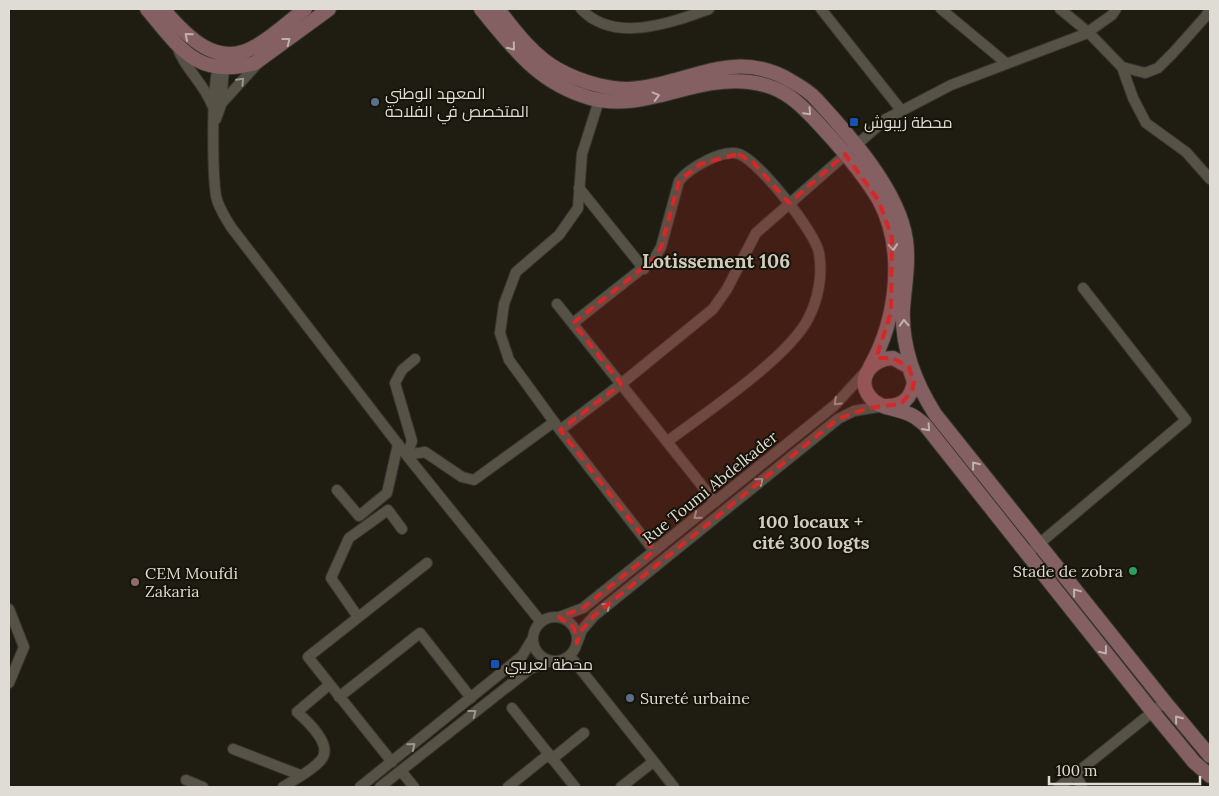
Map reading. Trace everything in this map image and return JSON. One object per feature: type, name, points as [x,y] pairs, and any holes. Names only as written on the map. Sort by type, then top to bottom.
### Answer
[{"type":"street","points":[[147,9],[177,46],[188,56],[242,67],[262,59]]},
{"type":"street","points":[[163,9],[180,30],[219,61]]},
{"type":"street","points":[[219,61],[255,47],[306,9]]},
{"type":"street","points":[[217,106],[262,59],[328,9]]},
{"type":"street","points":[[581,9],[600,22],[631,29],[654,25],[708,9]]},
{"type":"street","points":[[821,9],[901,110]]},
{"type":"street","points":[[941,9],[1006,63]]},
{"type":"street","points":[[1060,9],[1088,32],[1122,66],[1133,98],[1146,123],[1186,152],[1210,178]]},
{"type":"street","points":[[407,455],[425,452],[462,476],[474,480],[621,384],[713,309],[728,289],[756,233],[886,119],[951,85],[1088,32],[1112,15],[1116,9]]},
{"type":"street","points":[[1122,66],[1145,73],[1158,68],[1206,16],[1210,9]]},
{"type":"street","points":[[490,10],[515,30],[557,69],[577,78],[604,86],[638,89],[718,68],[743,65],[779,73],[814,96],[850,149],[879,201],[892,238],[894,259],[891,313],[878,353],[870,367],[865,382],[870,398],[884,406],[912,415],[925,425],[1210,756]]},
{"type":"street","points":[[490,10],[520,58],[538,72],[570,91],[599,100],[620,103],[644,100],[723,81],[750,82],[788,94],[850,149],[890,195],[900,217],[906,240],[903,310],[906,350],[913,374],[912,392],[908,399],[893,407],[884,406]]},
{"type":"street","points":[[177,46],[180,56],[217,106]]},
{"type":"street","points":[[219,61],[217,106],[214,122],[216,197],[226,219],[398,444],[540,622]]},
{"type":"street","points":[[604,86],[582,154],[578,208],[573,219],[546,248],[516,272],[504,304],[500,333],[509,360],[557,426],[654,551]]},
{"type":"street","points":[[573,323],[644,269],[661,247],[679,181],[686,173],[700,164],[723,155],[738,154],[753,162],[789,204],[810,232],[820,253],[819,285],[807,320],[786,347],[747,380],[668,441]]},
{"type":"street","points":[[579,188],[644,269]]},
{"type":"street","points":[[1032,549],[1186,420],[1083,288]]},
{"type":"street","points":[[557,304],[715,502]]},
{"type":"street","points":[[870,367],[877,361],[893,358],[902,361],[913,374],[935,414],[1032,549],[1152,711],[1194,762],[1210,776]]},
{"type":"street","points":[[407,455],[412,440],[395,382],[402,370],[415,359]]},
{"type":"street","name":"Rue Toumi Abdelkader","points":[[559,617],[582,608],[715,502],[835,405],[870,367]]},
{"type":"street","name":"Rue Toumi Abdelkader","points":[[577,643],[582,630],[594,616],[838,419],[854,411],[884,406]]},
{"type":"street","points":[[337,490],[359,516],[387,493],[398,444]]},
{"type":"street","points":[[358,617],[331,578],[349,538],[388,510],[402,529]]},
{"type":"street","points":[[392,762],[308,657],[427,563]]},
{"type":"street","points":[[9,609],[24,647],[9,683]]},
{"type":"street","points":[[360,787],[522,656],[533,638],[534,630],[540,622],[551,617],[559,617],[566,620],[574,628],[577,643],[570,656],[564,660],[551,661],[530,668],[380,787]]},
{"type":"street","points":[[339,697],[420,633],[470,698]]},
{"type":"street","points":[[533,638],[538,654],[551,661]]},
{"type":"street","points":[[570,656],[674,787]]},
{"type":"street","points":[[283,787],[322,759],[324,751],[317,729],[297,712],[329,685]]},
{"type":"street","points":[[1059,787],[1165,702]]},
{"type":"street","points":[[512,708],[575,787]]},
{"type":"street","points":[[508,787],[584,733]]},
{"type":"street","points":[[233,749],[300,775]]},
{"type":"street","points":[[621,787],[653,762]]},
{"type":"street","points":[[401,771],[414,787]]},
{"type":"street","points":[[1076,774],[1082,787]]},
{"type":"street","points":[[186,780],[203,787]]},
{"type":"highlighted area","points":[[738,154],[753,162],[789,203],[845,154],[879,201],[892,238],[891,313],[876,358],[893,358],[909,367],[914,382],[912,391],[901,404],[869,408],[838,419],[594,616],[582,630],[577,643],[574,628],[559,617],[583,608],[654,551],[560,430],[621,384],[573,323],[654,259],[661,247],[679,181],[700,164]]},
{"type":"place","name":"المعهد الوطني المتخصص في الفلاحة","points":[[375,102]]},
{"type":"place","name":"محطة زيبوش","points":[[854,122]]},
{"type":"place","name":"Stade de zobra","points":[[1133,571]]},
{"type":"place","name":"CEM Moufdi Zakaria","points":[[135,582]]},
{"type":"place","name":"محطة لعريبي","points":[[495,664]]},
{"type":"place","name":"Sureté urbaine","points":[[630,698]]},
{"type":"district","name":"Lotissement 106","points":[[716,261]]},
{"type":"district","name":"100 locaux + cité 300 logts","points":[[811,532]]}]
